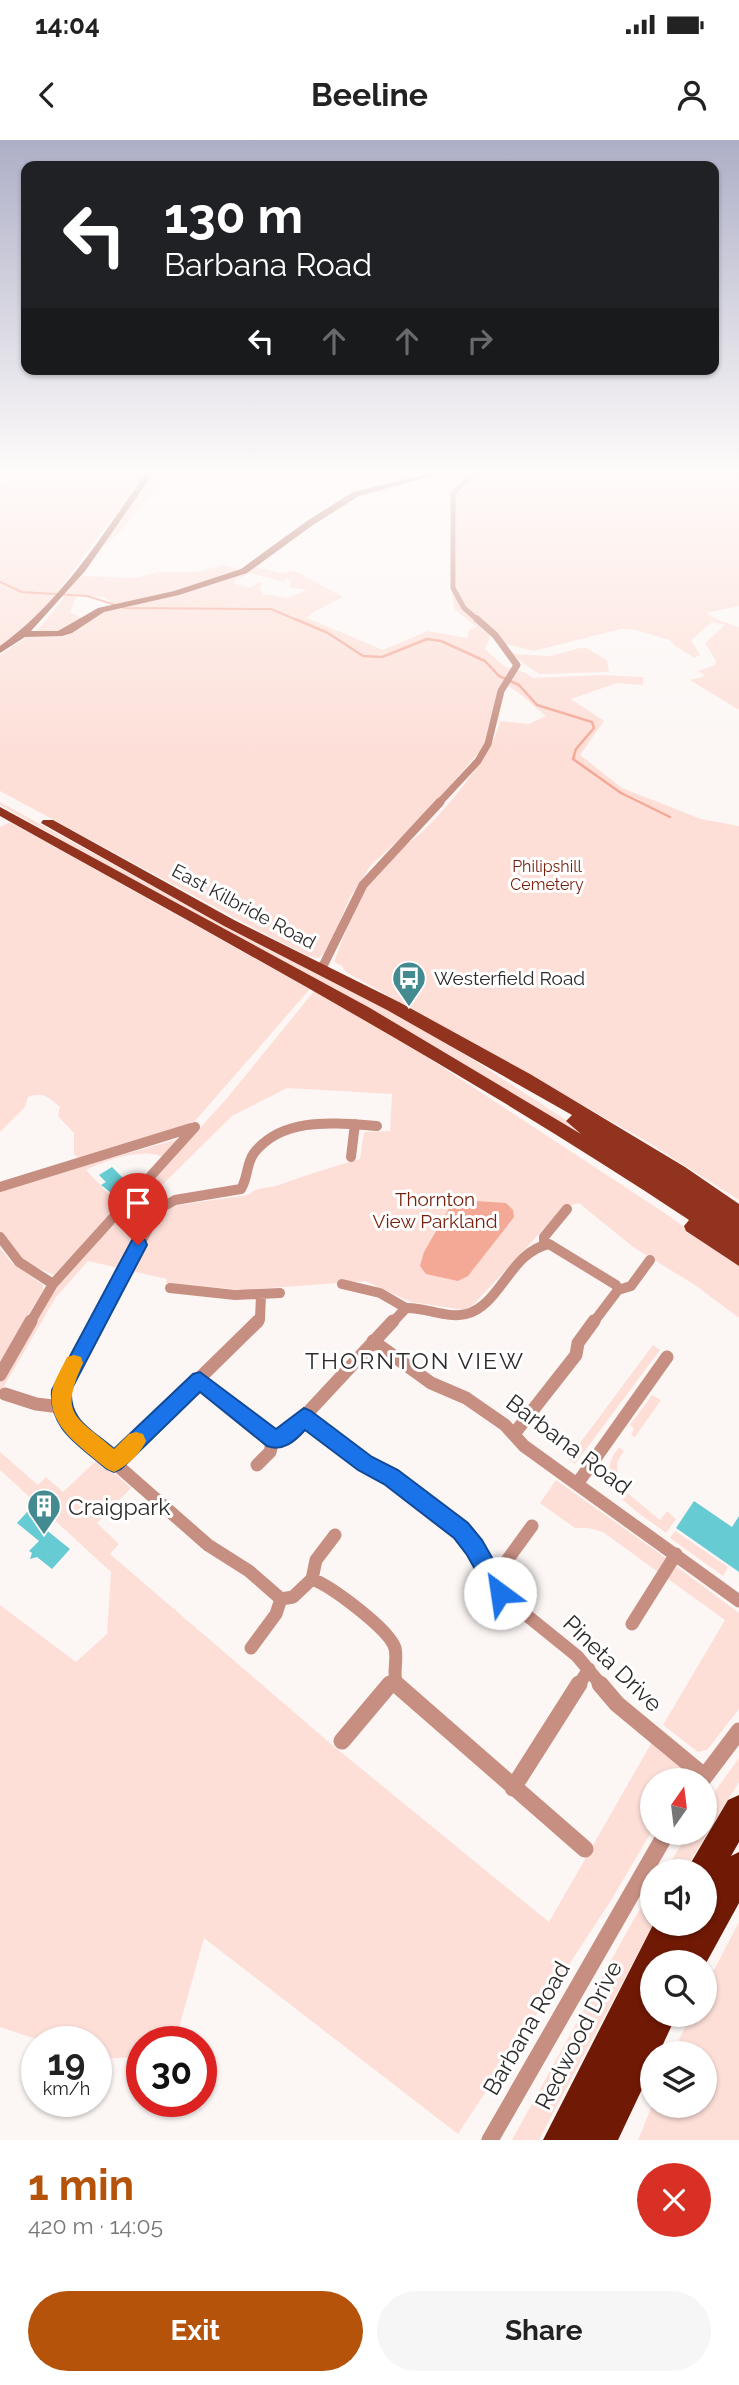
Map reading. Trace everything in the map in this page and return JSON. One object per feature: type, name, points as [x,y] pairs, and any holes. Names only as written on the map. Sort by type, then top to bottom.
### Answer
[{"type":"highway","points":[[710,1859],[739,1811]]},
{"type":"highway","points":[[695,1950],[739,1869]]},
{"type":"highway","name":"Redwood Drive","points":[[562,2140],[635,1993],[667,1936]]},
{"type":"highway","points":[[601,2140],[615,2104],[653,2027]]},
{"type":"main road","name":"East Kilbride Road","points":[[0,797],[524,1078],[642,1148],[739,1213]]},
{"type":"main road","name":"East Kilbride Road","points":[[0,811],[633,1165]]},
{"type":"main road","name":"East Kilbride Road","points":[[424,1049],[506,1107],[623,1179],[739,1258]]},
{"type":"main road","name":"East Kilbride Road","points":[[469,1050],[698,1208]]},
{"type":"main road","points":[[698,1208],[739,1228]]},
{"type":"main road","points":[[698,1208],[739,1243]]},
{"type":"street","points":[[0,650],[24,634],[57,601],[81,567]]},
{"type":"street","points":[[24,634],[59,635],[110,607],[176,593],[249,567]]},
{"type":"street","points":[[318,969],[324,964],[363,885],[478,761],[488,744],[501,691],[517,665],[495,635],[464,608],[453,588],[453,567]]},
{"type":"street","points":[[281,1599],[250,1571],[208,1545],[68,1422],[61,1407],[62,1390],[69,1371],[159,1209],[175,1200],[241,1189],[245,1184],[250,1157],[264,1141],[281,1131],[308,1124],[377,1126]]},
{"type":"street","points":[[351,1157],[355,1125]]},
{"type":"street","points":[[0,1187],[195,1127],[53,1284],[0,1375]]},
{"type":"street","points":[[544,1244],[544,1237],[567,1209]]},
{"type":"street","points":[[0,1237],[19,1262],[53,1284]]},
{"type":"street","points":[[342,1284],[380,1293],[406,1308],[422,1308],[464,1316],[474,1312],[499,1287],[511,1270],[544,1244],[554,1246],[587,1265],[616,1285],[618,1290]]},
{"type":"street","points":[[514,1434],[576,1355],[578,1343],[618,1290],[631,1286],[650,1260]]},
{"type":"street","points":[[170,1288],[261,1295],[280,1293]]},
{"type":"street","points":[[114,1462],[254,1328],[260,1319],[261,1295]]},
{"type":"street","points":[[274,1439],[286,1436],[406,1308]]},
{"type":"street","name":"Barbana Road","points":[[373,1341],[432,1383],[466,1398],[514,1434],[524,1446],[739,1601]]},
{"type":"street","points":[[577,1484],[667,1357]]},
{"type":"street","points":[[200,1380],[274,1439]]},
{"type":"street","points":[[5,1394],[36,1404],[61,1407]]},
{"type":"street","name":"Pineta Drive","points":[[304,1417],[365,1463],[391,1477],[459,1529],[504,1597],[574,1653],[617,1704],[691,1768]]},
{"type":"street","points":[[257,1465],[270,1452],[274,1439]]},
{"type":"street","points":[[492,1581],[532,1526]]},
{"type":"street","points":[[312,1579],[311,1567],[314,1560],[335,1535]]},
{"type":"street","points":[[632,1624],[676,1554]]},
{"type":"street","points":[[281,1599],[293,1597],[312,1579],[318,1579],[391,1640],[397,1657],[393,1680],[342,1741]]},
{"type":"street","points":[[251,1648],[276,1614],[281,1599]]},
{"type":"street","points":[[513,1788],[589,1670]]},
{"type":"street","points":[[393,1680],[398,1688],[585,1849]]},
{"type":"street","points":[[711,1768],[739,1731]]},
{"type":"street","name":"Barbana Road","points":[[490,2140],[660,1845]]},
{"type":"green space","points":[[0,567],[76,567],[49,604],[0,647]]},
{"type":"green space","name":"Philipshill Cemetery","points":[[85,567],[88,567],[82,576],[134,578],[158,572],[197,572],[215,567],[232,567],[244,571],[258,567],[281,573],[295,571],[343,597],[307,618],[383,650],[428,631],[467,638],[469,630],[477,627],[455,610],[451,591],[466,613],[491,634],[485,649],[505,667],[533,678],[602,675],[643,677],[643,685],[617,683],[571,699],[604,721],[580,755],[622,788],[701,819],[739,826],[739,1200],[646,1141],[346,972],[334,962],[366,887],[387,861],[423,831],[457,794],[489,749],[500,721],[529,724],[546,716],[522,695],[506,685],[486,744],[423,817],[371,865],[350,897],[327,952],[318,958],[308,956],[261,932],[0,791],[0,655],[27,637],[64,635],[96,615],[124,603],[114,604],[104,597],[77,595],[70,612],[82,618],[61,632],[36,631]],"holes":[[[251,573],[283,582],[287,578],[291,581],[290,587],[307,590],[288,598],[263,594],[260,588],[262,583],[258,582],[250,588],[235,584],[235,580]]]},
{"type":"green space","points":[[456,567],[739,567],[739,606],[706,613],[739,627],[739,710],[690,680],[705,676],[698,671],[715,665],[716,661],[705,643],[725,625],[712,622],[691,640],[700,655],[694,658],[670,640],[636,630],[621,629],[534,651],[506,644],[467,608],[456,591]]},
{"type":"green space","points":[[586,648],[607,660],[609,672],[541,674],[513,654],[551,656]]},
{"type":"green space","points":[[0,802],[205,915],[427,1030],[631,1162],[0,805]]},
{"type":"green space","points":[[10,822],[310,989],[194,1122],[82,1161],[74,1154],[74,1133],[58,1116],[60,1107],[49,1098],[38,1095],[28,1097],[25,1107],[0,1132],[0,827]]},
{"type":"green space","name":"Thornton View Parkland","points":[[315,990],[372,1021],[739,1265],[739,1318],[695,1285],[633,1247],[579,1203],[564,1207],[473,1305],[464,1310],[411,1302],[365,1281],[243,1290],[166,1283],[167,1279],[88,1261],[56,1297],[0,1393],[0,1383],[52,1291],[228,1097]],"holes":[[[287,1088],[392,1094],[390,1131],[364,1132],[360,1159],[259,1189],[248,1195],[172,1206],[158,1189],[232,1116]]]},
{"type":"green space","points":[[178,1139],[163,1157],[135,1154],[86,1170],[120,1206],[54,1275],[24,1262],[0,1231],[0,1190]]},
{"type":"green space","points":[[0,1248],[11,1262],[43,1285],[43,1290],[0,1362]]},
{"type":"green space","points":[[653,1345],[660,1350],[575,1464],[568,1459]]},
{"type":"green space","points":[[652,1395],[661,1400],[635,1437],[631,1435],[634,1429],[630,1425]]},
{"type":"green space","points":[[619,1447],[624,1451],[617,1462],[619,1486],[660,1520],[667,1511],[676,1519],[666,1533],[631,1507],[613,1486],[609,1474],[611,1461]]},
{"type":"green space","points":[[0,1452],[38,1485],[46,1477],[63,1492],[98,1459],[131,1488],[97,1523],[119,1544],[110,1554],[331,1744],[549,1922],[652,1742],[681,1768],[640,1768],[640,1845],[644,1845],[610,1902],[458,2134],[204,1938],[179,2026],[126,2026],[126,2058],[112,2058],[112,2026],[21,2026],[21,2034],[0,2027],[0,1605],[76,1662],[107,1634],[111,1572],[0,1470]]},
{"type":"green space","points":[[556,1480],[666,1558],[658,1572],[603,1532],[575,1528],[540,1503]]},
{"type":"green space","points":[[675,1531],[728,1567],[723,1576],[670,1538]]},
{"type":"green space","points":[[676,1566],[739,1613],[739,1709],[707,1750],[698,1752],[663,1725],[725,1620],[668,1579]]},
{"type":"green space","points":[[739,1758],[739,1782],[718,1816],[718,1787]]},
{"type":"green space","points":[[681,1845],[700,1845],[691,1859],[672,1859]]},
{"type":"green space","points":[[640,1910],[640,1936],[647,1936],[539,2140],[512,2140]]},
{"type":"green space","points":[[739,1922],[739,2140],[638,2140],[647,2118],[717,2118],[717,2041],[679,2041],[685,2027],[717,2027],[717,1964]]},
{"type":"shaded area","points":[[476,1201],[506,1203],[513,1210],[514,1217],[468,1276],[458,1281],[426,1274],[420,1266],[424,1252],[451,1205]]},
{"type":"building","points":[[112,1167],[131,1186],[119,1199],[101,1185],[106,1182],[99,1175]]},
{"type":"building","points":[[694,1501],[732,1527],[739,1516],[739,1572],[676,1528]]},
{"type":"building","name":"Craigpark","points":[[28,1511],[36,1518],[34,1520],[70,1549],[52,1569],[37,1557],[30,1559],[32,1553],[29,1551],[39,1541],[17,1523]]},
{"type":"waterway","points":[[0,582],[22,592],[87,596],[125,608],[271,609],[299,621]]},
{"type":"waterway","points":[[295,619],[328,633],[363,656],[382,657],[427,639],[441,641],[485,661],[499,676],[519,685],[537,705],[592,722],[594,728],[576,749],[573,759],[621,793],[670,817]]},
{"type":"slow traffic","points":[[74,1363],[62,1390],[61,1407],[68,1422],[114,1462],[136,1441]]},
{"type":"place","name":"Westerfield Road","points":[[409,1008]]},
{"type":"place","name":"Craigpark","points":[[44,1536]]},
{"type":"district","name":"THORNTON VIEW","points":[[415,1360]]},
{"type":"route","points":[[138,1245],[69,1371],[62,1390],[61,1407],[68,1422],[114,1462],[200,1380],[259,1430],[274,1439],[286,1436],[304,1417],[372,1468],[391,1477],[461,1531],[470,1540],[500,1593]]}]
